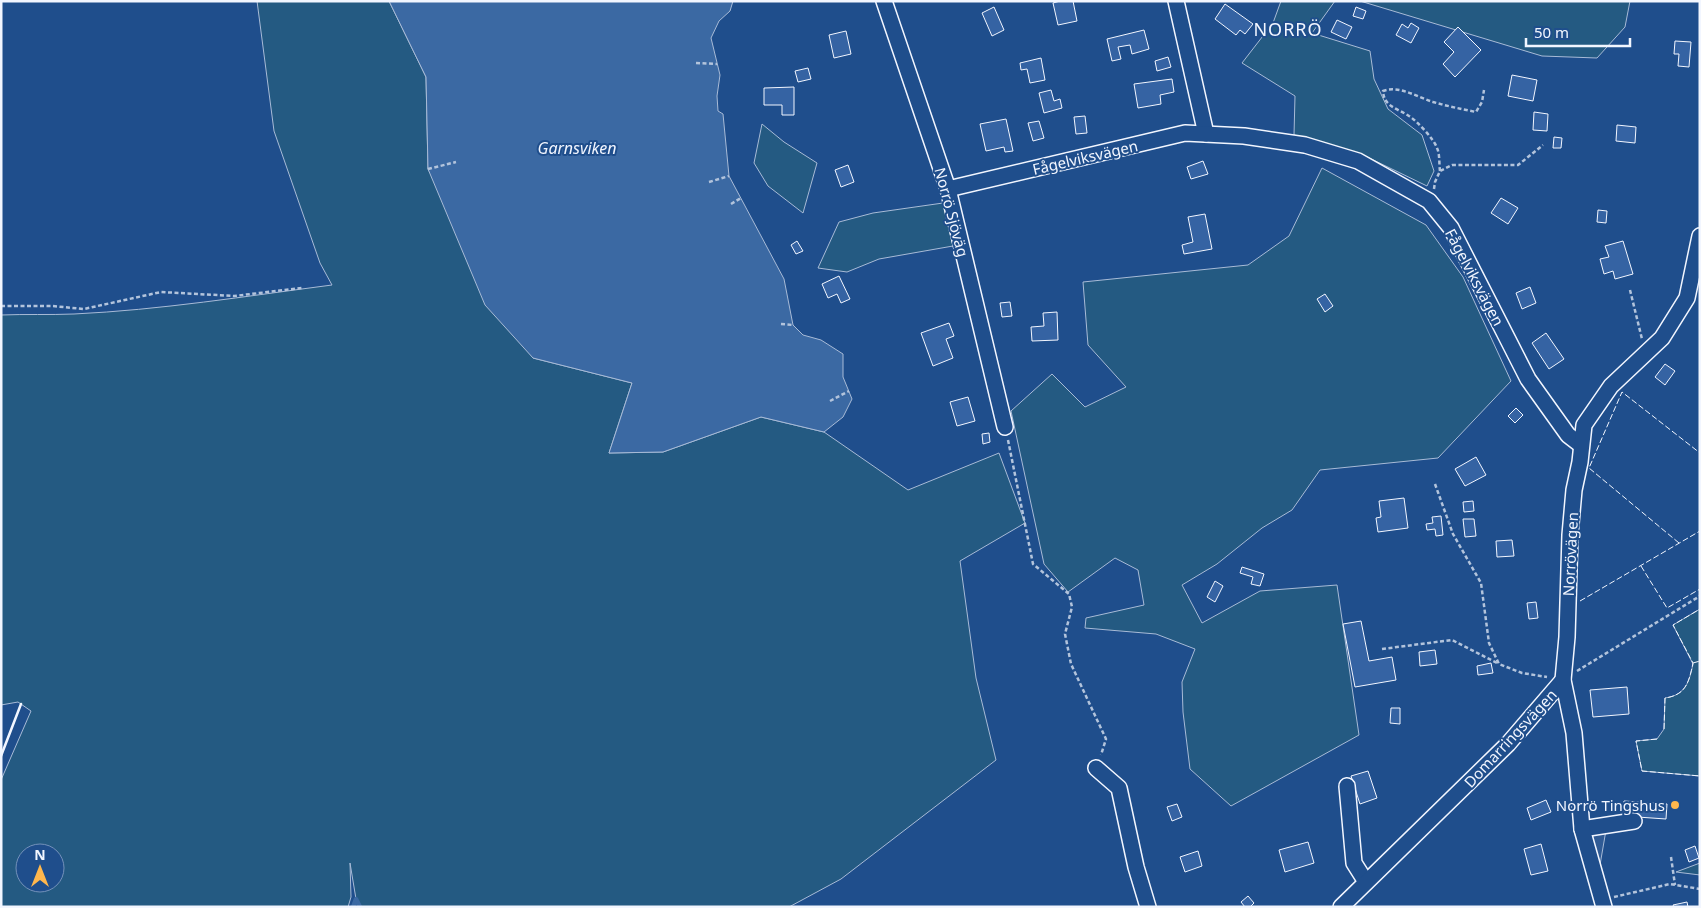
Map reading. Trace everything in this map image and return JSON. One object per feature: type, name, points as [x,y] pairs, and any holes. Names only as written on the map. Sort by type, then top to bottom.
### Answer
[{"type":"street","name":"Norrö Sjöväg","points":[[884,1],[948,189],[1005,426]]},
{"type":"street","points":[[1176,1],[1206,134]]},
{"type":"street","name":"Fågelviksvägen","points":[[948,189],[1185,133],[1244,136],[1305,146],[1358,161],[1433,205],[1451,228],[1528,379],[1568,435],[1581,444]]},
{"type":"street","name":"Norrövägen","points":[[1603,903],[1582,829],[1574,733],[1563,680],[1567,637],[1570,535],[1574,490],[1580,462],[1584,425],[1611,386],[1662,338],[1687,298],[1700,236]]},
{"type":"street","name":"Domarringsvägen","points":[[1341,907],[1508,744],[1563,680]]},
{"type":"street","points":[[1096,768],[1119,788],[1136,867],[1148,907]]},
{"type":"street","points":[[1348,786],[1354,863],[1366,882]]},
{"type":"street","points":[[1582,829],[1634,821]]},
{"type":"path","points":[[696,63],[716,64]]},
{"type":"path","points":[[1433,205],[1435,182],[1440,171],[1438,148],[1411,116],[1390,106],[1383,98],[1383,91],[1390,88],[1433,102],[1476,112],[1482,102],[1484,90]]},
{"type":"path","points":[[1440,171],[1452,165],[1518,165],[1543,145]]},
{"type":"path","points":[[428,169],[456,162]]},
{"type":"path","points":[[709,182],[730,176]]},
{"type":"path","points":[[731,204],[741,198]]},
{"type":"path","points":[[1,306],[84,308],[161,292],[234,296],[302,288]]},
{"type":"path","points":[[1630,290],[1640,338],[1649,350]]},
{"type":"path","points":[[781,324],[793,325]]},
{"type":"path","points":[[830,401],[849,391]]},
{"type":"path","points":[[1005,426],[1033,564],[1069,594],[1072,607],[1065,634],[1071,664],[1106,739],[1096,768]]},
{"type":"path","points":[[1435,484],[1453,534],[1481,583],[1489,644],[1500,664]]},
{"type":"path","name":"Domarringsvägen","points":[[1563,680],[1700,596]]},
{"type":"path","points":[[1382,649],[1452,640],[1522,673],[1563,680]]},
{"type":"path","points":[[1671,857],[1674,885]]},
{"type":"path","points":[[1603,903],[1670,884],[1700,890]]},
{"type":"shaded area","points":[[257,1],[389,1],[426,77],[428,169],[533,358],[632,383],[609,453],[663,452],[761,417],[824,432],[908,490],[999,453],[1025,523],[960,561],[976,678],[996,760],[841,879],[789,907],[360,907],[356,899],[350,863],[351,897],[348,907],[1,907],[1,780],[31,711],[18,702],[1,705],[1,315],[106,312],[203,302],[332,285],[320,263],[274,131]]},
{"type":"shaded area","points":[[1281,1],[1335,1],[1312,33],[1370,51],[1374,79],[1388,109],[1422,135],[1434,171],[1427,186],[1363,155],[1294,135],[1295,96],[1242,63],[1273,23]]},
{"type":"shaded area","points":[[1360,1],[1630,1],[1625,27],[1597,58],[1542,56]]},
{"type":"shaded area","points":[[762,124],[784,142],[817,163],[803,213],[768,186],[754,163]]},
{"type":"shaded area","points":[[1322,168],[1426,225],[1463,277],[1511,381],[1438,458],[1320,470],[1292,510],[1262,528],[1217,564],[1182,585],[1202,623],[1260,591],[1337,585],[1359,735],[1231,806],[1190,769],[1183,712],[1182,682],[1195,649],[1156,634],[1085,628],[1086,618],[1144,605],[1138,570],[1115,558],[1068,592],[1044,564],[1011,411],[1052,374],[1085,407],[1126,387],[1088,345],[1083,282],[1248,265],[1289,236]]},
{"type":"shaded area","points":[[943,203],[953,246],[879,259],[847,272],[818,268],[839,222],[873,213]]},
{"type":"shaded area","points":[[1700,609],[1700,776],[1642,771],[1636,741],[1657,739],[1664,729],[1665,698],[1682,691],[1688,682],[1693,664],[1673,625]]},
{"type":"shaded area","points":[[1606,830],[1600,865],[1590,834]]},
{"type":"shaded area","points":[[1700,863],[1700,875],[1676,872]]},
{"type":"water","name":"Garnsviken","points":[[389,1],[733,1],[730,11],[719,21],[711,38],[720,75],[717,96],[718,111],[723,114],[729,176],[784,279],[793,325],[803,335],[821,340],[843,354],[843,377],[852,399],[843,417],[824,432],[761,417],[663,452],[609,453],[632,383],[533,358],[485,305],[428,169],[426,77]]},
{"type":"building","points":[[1073,1],[1077,21],[1058,25],[1053,3]]},
{"type":"building","points":[[1225,4],[1253,24],[1245,34],[1240,30],[1236,35],[1215,19]]},
{"type":"building","points":[[994,7],[1004,30],[992,36],[982,13]]},
{"type":"building","points":[[1356,7],[1366,11],[1363,19],[1353,16]]},
{"type":"building","points":[[1337,20],[1352,27],[1346,39],[1331,32]]},
{"type":"building","points":[[1411,23],[1419,28],[1411,43],[1396,35],[1402,24],[1408,28]]},
{"type":"building","points":[[1458,27],[1481,50],[1455,77],[1443,64],[1454,52],[1444,42]]},
{"type":"building","points":[[1144,30],[1149,49],[1132,54],[1130,45],[1118,47],[1121,59],[1112,61],[1107,39]]},
{"type":"building","points":[[846,31],[851,54],[834,58],[829,35]]},
{"type":"building","points":[[1675,41],[1691,42],[1689,67],[1678,66],[1679,54],[1674,54]]},
{"type":"building","points":[[1168,57],[1171,67],[1157,71],[1155,61]]},
{"type":"building","points":[[1041,58],[1045,80],[1030,83],[1027,69],[1021,70],[1020,63]]},
{"type":"building","points":[[808,68],[811,79],[798,82],[795,71]]},
{"type":"building","points":[[1512,75],[1537,80],[1533,101],[1508,96]]},
{"type":"building","points":[[1172,79],[1174,92],[1160,95],[1161,104],[1138,108],[1134,84]]},
{"type":"building","points":[[794,87],[794,115],[782,115],[782,105],[764,105],[764,88]]},
{"type":"building","points":[[1051,90],[1054,101],[1060,99],[1062,108],[1044,113],[1039,93]]},
{"type":"building","points":[[1534,112],[1548,114],[1547,131],[1533,130]]},
{"type":"building","points":[[1085,116],[1087,133],[1076,134],[1074,117]]},
{"type":"building","points":[[1006,119],[1013,151],[1005,152],[1004,147],[986,151],[980,124]]},
{"type":"building","points":[[1039,121],[1044,138],[1033,141],[1028,123]]},
{"type":"building","points":[[1617,125],[1636,127],[1635,143],[1616,141]]},
{"type":"building","points":[[1554,137],[1562,138],[1561,148],[1553,148]]},
{"type":"building","points":[[1203,161],[1208,174],[1191,179],[1187,167]]},
{"type":"building","points":[[848,165],[854,182],[841,187],[835,170]]},
{"type":"building","points":[[1501,198],[1518,208],[1508,224],[1491,213]]},
{"type":"building","points":[[1598,210],[1607,211],[1606,223],[1597,222]]},
{"type":"building","points":[[1205,214],[1212,249],[1184,254],[1182,245],[1193,242],[1188,217]]},
{"type":"building","points":[[797,241],[803,251],[796,254],[791,245]]},
{"type":"building","points":[[1623,241],[1633,274],[1615,279],[1613,271],[1604,274],[1600,259],[1609,257],[1605,246]]},
{"type":"building","points":[[839,276],[850,299],[841,303],[837,294],[828,298],[822,284]]},
{"type":"building","points":[[1530,287],[1536,303],[1522,309],[1516,293]]},
{"type":"building","points":[[1325,294],[1333,306],[1325,312],[1317,299]]},
{"type":"building","points":[[1010,302],[1012,316],[1002,317],[1000,303]]},
{"type":"building","points":[[1057,312],[1058,340],[1032,341],[1031,327],[1044,326],[1043,313]]},
{"type":"building","points":[[949,323],[954,336],[946,339],[953,358],[933,366],[921,333]]},
{"type":"building","points":[[1546,333],[1564,359],[1549,369],[1532,343]]},
{"type":"building","points":[[1665,364],[1675,371],[1665,385],[1655,377]]},
{"type":"building","points":[[968,397],[975,421],[957,426],[950,402]]},
{"type":"building","points":[[1516,408],[1523,415],[1515,423],[1508,416]]},
{"type":"building","points":[[989,433],[990,442],[983,444],[982,434]]},
{"type":"building","points":[[1476,457],[1486,475],[1465,486],[1455,469]]},
{"type":"building","points":[[1404,498],[1408,528],[1378,532],[1376,518],[1381,517],[1379,501]]},
{"type":"building","points":[[1473,501],[1474,511],[1464,512],[1463,502]]},
{"type":"building","points":[[1441,516],[1443,535],[1436,536],[1435,529],[1427,530],[1426,524],[1433,523],[1432,517]]},
{"type":"building","points":[[1463,519],[1474,519],[1476,536],[1465,537]]},
{"type":"building","points":[[1512,540],[1514,556],[1497,557],[1496,541]]},
{"type":"building","points":[[1242,567],[1264,574],[1260,586],[1251,584],[1253,577],[1240,573]]},
{"type":"building","points":[[1215,581],[1223,586],[1215,602],[1207,597]]},
{"type":"building","points":[[1536,602],[1538,618],[1529,619],[1527,603]]},
{"type":"building","points":[[1361,621],[1369,661],[1392,657],[1396,680],[1355,687],[1343,624]]},
{"type":"building","points":[[1435,650],[1437,664],[1420,666],[1419,652]]},
{"type":"building","points":[[1491,663],[1493,673],[1478,675],[1477,666]]},
{"type":"building","points":[[1627,687],[1629,714],[1593,717],[1590,690]]},
{"type":"building","points":[[1391,708],[1400,708],[1400,724],[1390,723]]},
{"type":"building","points":[[1368,771],[1377,798],[1360,804],[1351,776]]},
{"type":"building","points":[[1546,800],[1551,812],[1531,820],[1527,808]]},
{"type":"building","name":"Norrö Tingshus","points":[[1624,801],[1667,804],[1666,819],[1623,816]]},
{"type":"building","points":[[1177,804],[1182,817],[1172,821],[1167,807]]},
{"type":"building","points":[[1308,842],[1314,863],[1285,872],[1279,850]]},
{"type":"building","points":[[1541,844],[1548,871],[1531,875],[1524,849]]},
{"type":"building","name":"Norrö Tingshus","points":[[1695,846],[1699,858],[1689,862],[1685,850]]},
{"type":"building","points":[[1198,851],[1202,866],[1185,872],[1180,857]]},
{"type":"building","points":[[1248,896],[1254,903],[1250,907],[1245,907],[1241,902]]},
{"type":"building","points":[[1687,902],[1688,907],[1674,907],[1673,905]]},
{"type":"waterway","points":[[353,907],[356,899],[360,907]]},
{"type":"fence","points":[[1679,543],[1589,468],[1622,392],[1700,453]]},
{"type":"fence","points":[[1580,601],[1700,531]]},
{"type":"fence","points":[[1641,566],[1667,608],[1700,589]]},
{"type":"fence","points":[[1664,729],[1665,698],[1682,691],[1688,682],[1693,663],[1673,625],[1700,609]]},
{"type":"fence","points":[[1693,663],[1700,661]]},
{"type":"fence","points":[[1657,739],[1636,741],[1642,771],[1700,776]]},
{"type":"wall","points":[[1,756],[21,704]]},
{"type":"place","name":"Norrö Tingshus","points":[[1675,805]]},
{"type":"district","name":"NORRÖ","points":[[1288,29]]}]
